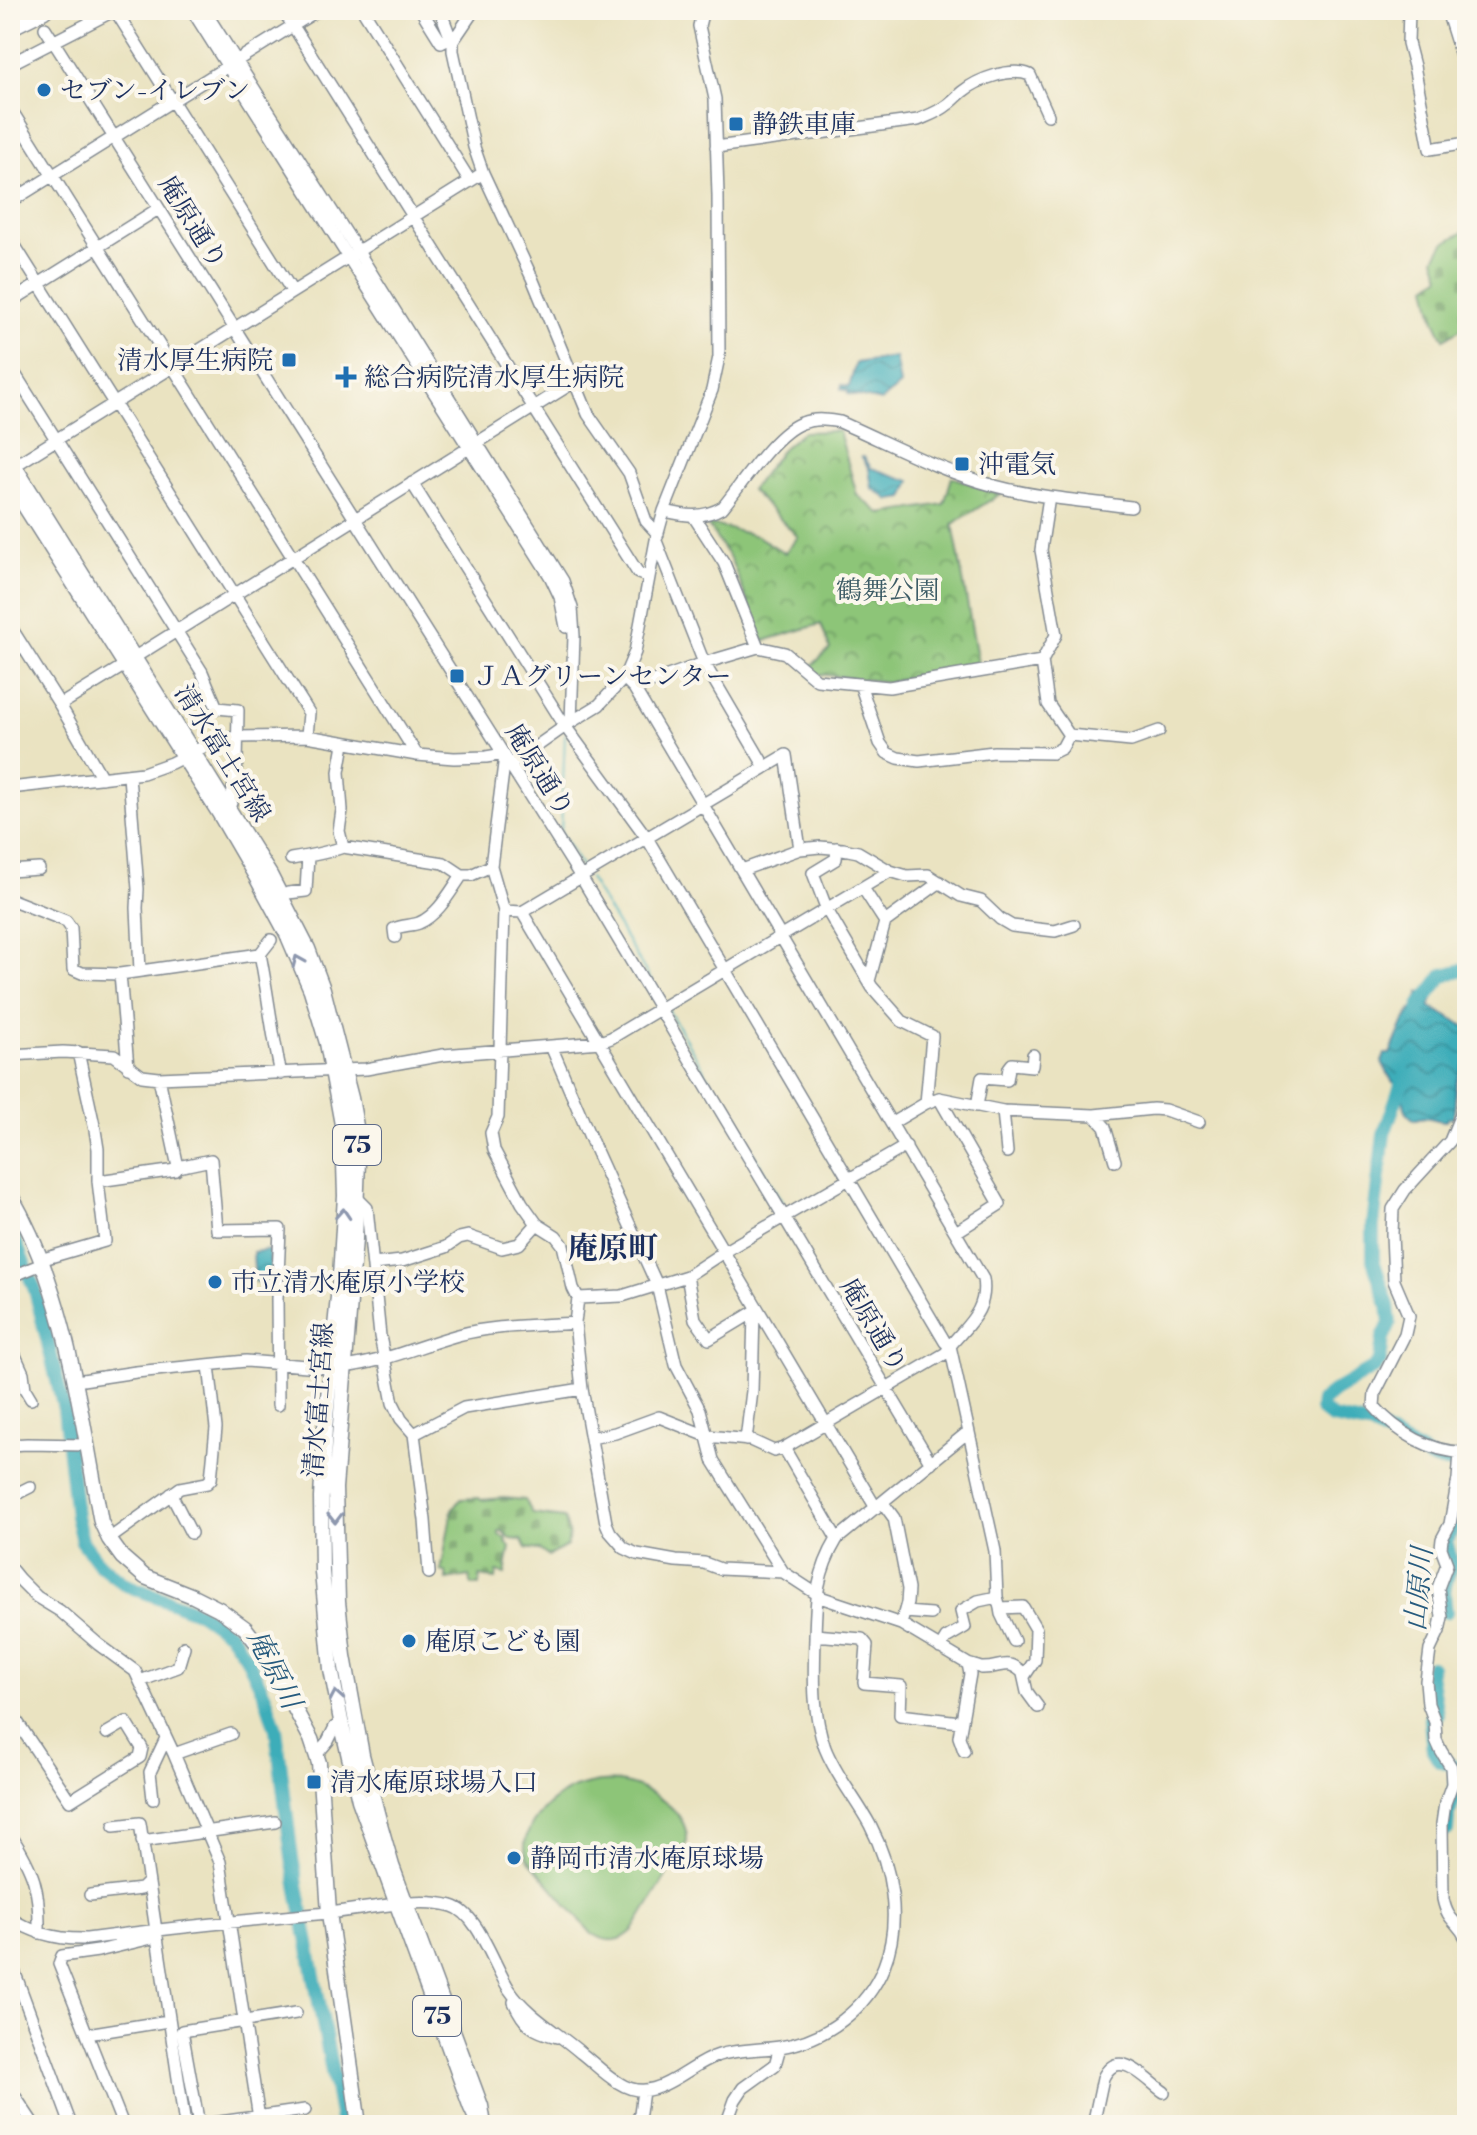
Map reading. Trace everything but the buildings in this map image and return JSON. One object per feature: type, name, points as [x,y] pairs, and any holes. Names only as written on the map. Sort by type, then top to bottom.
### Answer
[{"type":"highway","points":[[10,27],[44,10]]},
{"type":"main road","name":"清水富士宮線","points":[[12,462],[188,755],[287,934],[311,990],[356,1126],[358,1199],[338,1368],[323,1462],[322,1572],[331,1669],[359,1800],[402,1905],[471,2108],[482,2125]]},
{"type":"main road","name":"清水富士宮線","points":[[10,483],[130,661]]},
{"type":"main road","name":"清水富士宮線","points":[[188,755],[228,807],[282,897],[317,970],[338,1070],[345,1196],[335,1488],[339,1615],[362,1755],[402,1905]]},
{"type":"main road","points":[[10,1194],[25,1220],[68,1343],[101,1522],[109,1539],[131,1566],[145,1577],[206,1603],[245,1628],[266,1655],[317,1754],[329,1913],[359,2125]]},
{"type":"street","points":[[10,64],[115,10],[292,291]]},
{"type":"street","points":[[192,10],[232,65],[352,253],[472,444],[550,576],[565,612],[567,630],[574,636],[568,724]]},
{"type":"street","points":[[204,10],[232,65]]},
{"type":"street","points":[[283,10],[638,573],[649,577]]},
{"type":"street","points":[[10,202],[318,10]]},
{"type":"street","points":[[363,10],[470,181]]},
{"type":"street","points":[[421,10],[441,42],[452,40],[474,10]]},
{"type":"street","points":[[440,10],[452,40],[474,147],[483,173],[532,278],[574,382],[596,427],[629,473],[646,521],[657,537],[704,663],[765,767]]},
{"type":"street","points":[[10,788],[143,773],[219,739],[239,737],[307,736],[417,755],[506,758],[599,705],[624,678],[635,652],[664,511],[712,390],[719,357],[715,99],[699,26],[703,10]]},
{"type":"street","points":[[1467,75],[1448,10],[1412,10],[1408,43],[1430,149],[1467,143]]},
{"type":"street","name":"庵原通り","points":[[45,28],[581,877],[931,1463]]},
{"type":"street","points":[[716,147],[918,120],[945,107],[963,90],[996,75],[1022,71],[1030,75],[1048,115]]},
{"type":"street","points":[[10,108],[417,755]]},
{"type":"street","points":[[12,462],[57,440],[483,173]]},
{"type":"street","points":[[10,302],[158,209]]},
{"type":"street","points":[[10,238],[309,713],[307,736]]},
{"type":"street","points":[[10,366],[202,672],[217,708],[238,710],[234,790],[228,807]]},
{"type":"street","points":[[60,705],[574,382]]},
{"type":"street","points":[[664,511],[694,517],[723,507],[779,437],[803,422],[820,419],[840,422],[994,486],[1049,497],[1131,507]]},
{"type":"street","points":[[412,483],[568,724],[647,838],[950,1346],[995,1551],[1001,1614],[1014,1641]]},
{"type":"street","points":[[1049,497],[1041,550],[1056,635],[1042,661],[1048,704],[1069,735]]},
{"type":"street","points":[[694,517],[724,563],[758,647]]},
{"type":"street","points":[[10,626],[102,778]]},
{"type":"street","points":[[634,688],[758,647],[785,653],[817,680],[889,687],[1042,661]]},
{"type":"street","points":[[591,1438],[659,1417],[707,1436],[746,1440],[774,1451],[784,1448],[946,1353],[978,1312],[986,1294],[983,1279],[906,1146],[634,688],[624,678]]},
{"type":"street","points":[[860,684],[880,743],[887,753],[898,758],[919,761],[994,752],[1052,753],[1062,748],[1069,735]]},
{"type":"street","points":[[1069,735],[1131,741],[1159,731]]},
{"type":"street","points":[[343,847],[339,831],[342,810],[339,772],[344,744]]},
{"type":"street","points":[[504,911],[522,912],[786,755],[800,849]]},
{"type":"street","points":[[506,758],[491,866],[504,911],[498,1117],[491,1133],[494,1150],[522,1203],[537,1224],[556,1236],[563,1245],[578,1298],[575,1323],[582,1389],[606,1523],[624,1548],[637,1554],[704,1563],[720,1569],[783,1572]]},
{"type":"street","points":[[129,776],[138,889],[140,971]]},
{"type":"street","points":[[291,859],[343,847],[444,863],[462,875],[471,875],[491,866]]},
{"type":"street","points":[[742,870],[800,849],[837,848],[858,852],[890,871],[907,876],[928,875],[961,896],[981,901],[1012,926],[1055,931],[1074,925]]},
{"type":"street","points":[[837,848],[836,859],[813,873],[827,910],[869,981],[902,1021],[932,1036],[926,1103]]},
{"type":"street","points":[[282,897],[288,893],[306,891],[308,856]]},
{"type":"street","points":[[10,871],[39,869]]},
{"type":"street","points":[[10,1055],[78,1052],[114,1055],[142,1076],[159,1078],[366,1069],[443,1055],[600,1042],[890,871]]},
{"type":"street","points":[[395,937],[394,929],[397,926],[419,923],[437,910],[462,875]]},
{"type":"street","points":[[869,981],[885,922],[940,882]]},
{"type":"street","points":[[863,888],[885,922]]},
{"type":"street","points":[[10,899],[66,921],[71,928],[73,969],[82,973],[120,974],[260,954],[271,940]]},
{"type":"street","points":[[522,912],[725,1251],[756,1311],[879,1506],[894,1518],[908,1589],[903,1618]]},
{"type":"street","points":[[260,954],[281,1074]]},
{"type":"street","points":[[120,974],[128,1067]]},
{"type":"street","points":[[551,1046],[657,1285],[676,1365],[700,1410],[713,1460],[783,1572],[816,1595],[903,1618],[931,1614]]},
{"type":"street","points":[[10,1277],[105,1241],[98,1181],[98,1149],[78,1052]]},
{"type":"street","points":[[977,1106],[982,1078],[1007,1080],[1012,1064],[1032,1066],[1033,1055]]},
{"type":"street","points":[[159,1078],[178,1167]]},
{"type":"street","points":[[1467,1085],[1461,1114],[1450,1141],[1405,1190],[1393,1209],[1394,1281],[1409,1316],[1405,1334],[1375,1393],[1374,1406],[1385,1419],[1438,1450],[1463,1452],[1450,1524],[1442,1539],[1441,1548],[1447,1564],[1438,1588],[1442,1617],[1430,1650],[1426,1681],[1436,1740],[1451,1767],[1452,1784],[1442,1824],[1443,1899],[1450,1920],[1462,1929],[1467,1940]]},
{"type":"street","points":[[892,1123],[939,1098],[1003,1111],[1094,1115],[1165,1110],[1199,1122]]},
{"type":"street","points":[[939,1098],[1000,1204],[956,1232]]},
{"type":"street","points":[[1003,1111],[1007,1152]]},
{"type":"street","points":[[1094,1115],[1105,1127],[1115,1161]]},
{"type":"street","points":[[578,1298],[622,1296],[687,1276],[906,1146]]},
{"type":"street","points":[[98,1181],[176,1170],[211,1160],[217,1230],[280,1229],[278,1405]]},
{"type":"street","points":[[358,1199],[367,1208],[380,1336],[393,1403],[414,1434],[429,1573]]},
{"type":"street","points":[[373,1264],[402,1261],[446,1247],[468,1236],[502,1248],[511,1246],[519,1244],[537,1224]]},
{"type":"street","points":[[687,1276],[695,1319],[709,1339],[756,1311]]},
{"type":"street","points":[[746,1440],[756,1311]]},
{"type":"street","points":[[76,1381],[246,1361],[338,1368],[386,1359],[481,1330],[575,1323]]},
{"type":"street","points":[[10,1336],[23,1373],[25,1389],[31,1399]]},
{"type":"street","points":[[109,1539],[180,1488],[207,1483],[211,1479],[216,1428],[209,1365]]},
{"type":"street","points":[[414,1434],[464,1408],[582,1389]]},
{"type":"street","points":[[10,1918],[39,1933],[72,1940],[156,1934],[230,1921],[441,1903],[463,1910],[473,1921],[512,1993],[530,2012],[622,2086],[633,2091],[664,2086],[715,2056],[798,2044],[816,2037],[859,2006],[880,1976],[891,1944],[893,1924],[891,1886],[882,1854],[869,1823],[835,1770],[821,1736],[813,1688],[816,1595],[820,1573],[837,1539],[968,1432]]},
{"type":"street","points":[[10,1445],[86,1445]]},
{"type":"street","points":[[784,1448],[837,1539]]},
{"type":"street","points":[[10,1497],[30,1487]]},
{"type":"street","points":[[171,1494],[191,1533]]},
{"type":"street","points":[[10,1568],[37,1597],[60,1611],[135,1671],[174,1754],[220,1862],[260,2121]]},
{"type":"street","points":[[940,1648],[946,1638],[965,1627],[961,1611],[978,1601],[1023,1607],[1036,1629],[1035,1660],[1023,1674],[1027,1692],[1038,1707]]},
{"type":"street","points":[[903,1618],[940,1648],[968,1664],[987,1668],[1007,1664],[1015,1666],[1025,1675]]},
{"type":"street","points":[[815,1635],[862,1639],[867,1645],[864,1683],[901,1686],[900,1715],[960,1722]]},
{"type":"street","points":[[140,1681],[178,1667],[184,1647]]},
{"type":"street","points":[[964,1751],[959,1737],[970,1674],[968,1664]]},
{"type":"street","points":[[10,1715],[70,1801],[140,1757],[142,1748],[126,1722],[107,1733]]},
{"type":"street","points":[[317,1754],[335,1727],[342,1726]]},
{"type":"street","points":[[174,1754],[231,1734]]},
{"type":"street","points":[[153,1799],[150,1772],[166,1738]]},
{"type":"street","points":[[142,1841],[275,1822]]},
{"type":"street","points":[[114,1826],[140,1823],[185,2125]]},
{"type":"street","points":[[10,1834],[36,1885],[39,1933]]},
{"type":"street","points":[[90,1895],[141,1889],[148,1882]]},
{"type":"street","points":[[123,2125],[59,1964],[62,1956],[98,1951],[156,1934]]},
{"type":"street","points":[[10,1960],[71,2125]]},
{"type":"street","points":[[296,2013],[182,2031],[199,2125],[260,2121],[305,2110]]},
{"type":"street","points":[[87,2034],[168,2021]]},
{"type":"street","points":[[726,2125],[743,2088],[775,2065],[780,2047]]},
{"type":"street","points":[[1093,2125],[1103,2078],[1106,2071],[1115,2065],[1123,2064],[1139,2070],[1164,2092]]},
{"type":"street","points":[[10,2089],[34,2125]]},
{"type":"street","points":[[634,2125],[640,2113],[643,2091]]},
{"type":"green space","points":[[1467,230],[1467,325],[1444,339],[1434,318],[1427,286],[1441,276],[1435,258],[1444,243]]},
{"type":"green space","name":"鶴舞公園","points":[[839,431],[857,495],[881,514],[944,504],[952,477],[1000,494],[953,524],[978,663],[889,682],[818,674],[808,669],[830,649],[821,624],[763,641],[731,560],[706,523],[757,536],[785,553],[798,537],[751,490],[783,448],[802,432]]},
{"type":"green space","points":[[461,1499],[525,1500],[533,1514],[564,1518],[569,1534],[567,1546],[548,1556],[539,1550],[526,1548],[522,1540],[511,1539],[499,1531],[510,1547],[505,1574],[497,1572],[496,1579],[480,1576],[479,1585],[472,1585],[469,1576],[447,1580],[446,1572],[441,1571],[452,1509]]},
{"type":"green space","points":[[599,1782],[629,1784],[653,1794],[673,1810],[686,1830],[687,1842],[634,1929],[614,1940],[592,1934],[527,1858],[525,1848],[530,1828],[551,1802],[571,1789]]},
{"type":"water","points":[[895,357],[900,385],[881,401],[848,394],[848,391],[841,389],[842,385],[849,387],[856,363]]},
{"type":"water","points":[[862,457],[871,468],[911,481],[904,498],[890,500],[872,488],[869,469]]},
{"type":"water","points":[[1420,992],[1433,999],[1430,1007],[1467,1027],[1467,1055],[1456,1084],[1454,1117],[1446,1121],[1426,1117],[1414,1120],[1406,1112],[1400,1085],[1392,1081],[1382,1062],[1385,1054],[1390,1054]]},
{"type":"water","points":[[269,1250],[272,1280],[255,1282],[253,1252]]},
{"type":"waterway","points":[[565,734],[561,833],[583,869]]},
{"type":"waterway","points":[[589,878],[664,1002]]},
{"type":"waterway","name":"山原川","points":[[1419,1011],[1443,975],[1467,969]]},
{"type":"waterway","points":[[667,1008],[782,1202]]},
{"type":"waterway","name":"山原川","points":[[1405,1074],[1384,1134],[1373,1225],[1373,1260],[1388,1305],[1390,1323],[1383,1338],[1380,1361],[1374,1368],[1333,1392],[1322,1401],[1321,1409],[1332,1418],[1372,1426],[1435,1460],[1465,1465],[1455,1522],[1446,1542],[1451,1560],[1444,1589],[1446,1612]]},
{"type":"waterway","name":"庵原川","points":[[10,1229],[35,1290],[64,1409],[76,1516],[82,1541],[99,1564],[126,1585],[200,1613],[230,1634],[248,1660],[266,1698],[276,1729],[292,1858],[342,2125]]},
{"type":"waterway","name":"山原川","points":[[1431,1667],[1437,1715],[1430,1719],[1433,1750],[1439,1760],[1453,1765],[1457,1771],[1456,1794],[1448,1815],[1447,1830]]},
{"type":"place","name":"セブン-イレブン","points":[[44,90]]},
{"type":"place","name":"静鉄車庫","points":[[736,124]]},
{"type":"place","name":"清水厚生病院","points":[[289,360]]},
{"type":"place","name":"総合病院清水厚生病院","points":[[346,377]]},
{"type":"place","name":"沖電気","points":[[962,464]]},
{"type":"place","name":"ＪＡグリーンセンター","points":[[457,676]]},
{"type":"place","name":"市立清水庵原小学校","points":[[215,1282]]},
{"type":"place","name":"庵原こども園","points":[[409,1641]]},
{"type":"place","name":"清水庵原球場入口","points":[[314,1782]]},
{"type":"place","name":"静岡市清水庵原球場","points":[[514,1858]]},
{"type":"district","name":"庵原町","points":[[613,1248]]}]
